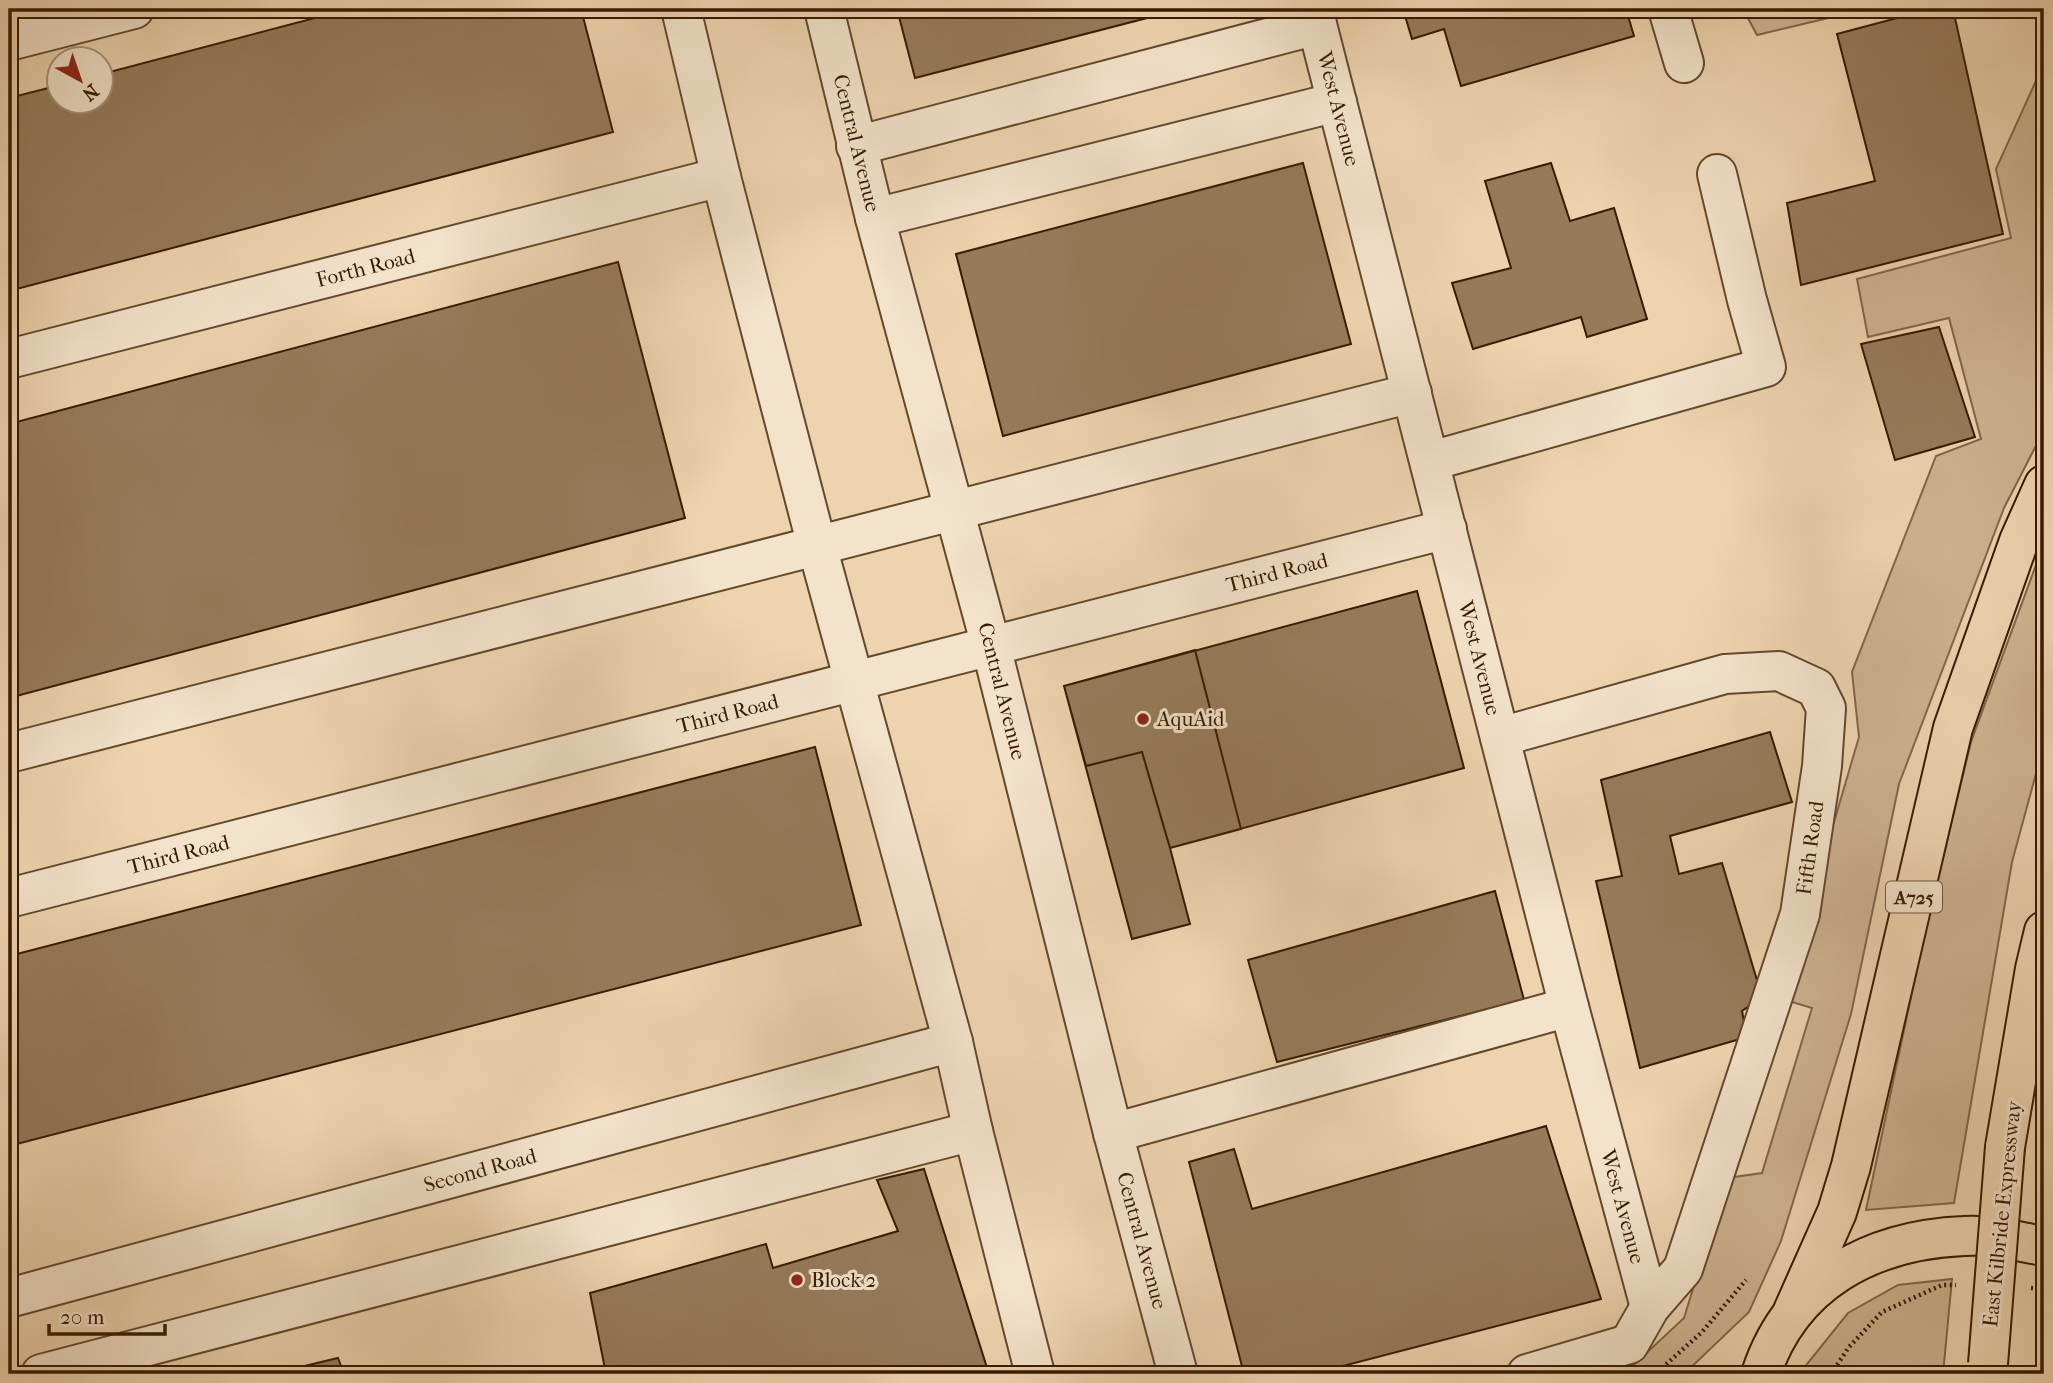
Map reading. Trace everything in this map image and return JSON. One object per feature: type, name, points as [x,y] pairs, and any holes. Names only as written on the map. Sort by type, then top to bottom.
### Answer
[{"type":"main road","name":"A725","points":[[1788,1319],[1837,1212],[1851,1166],[1953,728],[2019,541],[2044,485]]},
{"type":"main road","name":"East Kilbride Expressway","points":[[1988,1369],[2005,1147],[2035,969],[2044,931]]},
{"type":"main road","points":[[1736,1374],[1834,1275],[1851,1264],[1884,1250],[1922,1240],[1967,1235],[2044,1245]]},
{"type":"main road","points":[[1761,1374],[1788,1319]]},
{"type":"street","points":[[9,41],[134,9]]},
{"type":"street","points":[[681,9],[721,177],[817,546],[953,1042],[1035,1374]]},
{"type":"street","name":"Central Avenue","points":[[824,9],[856,146],[991,646],[1113,1133],[1178,1374]]},
{"type":"street","points":[[1668,9],[1684,63]]},
{"type":"street","points":[[856,146],[1315,17]]},
{"type":"street","name":"West Avenue","points":[[1315,17],[1569,1007],[1650,1307]]},
{"type":"street","points":[[875,218],[1337,102]]},
{"type":"street","points":[[1431,461],[1766,367],[1717,174]]},
{"type":"street","name":"Forth Road","points":[[9,359],[721,177]]},
{"type":"street","points":[[9,753],[1412,393]]},
{"type":"street","name":"Third Road","points":[[9,898],[1447,529]]},
{"type":"street","name":"Fifth Road","points":[[1500,737],[1725,674],[1779,671],[1816,688],[1826,708],[1822,766],[1800,914],[1683,1269],[1650,1307],[1629,1343],[1527,1374]]},
{"type":"street","points":[[1113,1133],[1569,1007]]},
{"type":"street","name":"Second Road","points":[[9,1298],[953,1042]]},
{"type":"street","points":[[41,1374],[973,1131]]},
{"type":"path","points":[[1655,1374],[1703,1332],[1746,1280]]},
{"type":"path","points":[[1830,1374],[1849,1347],[1882,1312],[1942,1284],[1968,1286]]},
{"type":"path","points":[[2019,1288],[2044,1289]]},
{"type":"shaded area","points":[[1743,9],[1866,9],[1757,35]]},
{"type":"shaded area","points":[[2044,63],[2044,430],[2004,508],[1899,784],[1851,1014],[1781,1241],[1749,1312],[1684,1374],[1624,1374],[1684,1318],[1727,1178],[1762,1173],[1812,1008],[1782,999],[1859,737],[1852,672],[1936,456],[1981,439],[1949,318],[1868,337],[1857,279],[2011,238],[1996,169]]},
{"type":"shaded area","points":[[2044,543],[2044,744],[2012,862],[1954,1203],[1866,1210],[1923,940],[1971,742]]},
{"type":"shaded area","points":[[1952,1279],[1943,1374],[1799,1374],[1848,1313],[1898,1285]]},
{"type":"building","points":[[349,9],[581,9],[613,132],[9,291],[9,98],[46,89],[46,116],[116,116],[116,70]]},
{"type":"building","points":[[897,9],[1182,9],[915,78]]},
{"type":"building","points":[[1403,9],[1626,9],[1634,36],[1461,86],[1444,29],[1412,39]]},
{"type":"building","points":[[1931,9],[1953,9],[2003,234],[1801,285],[1787,203],[1875,181],[1837,34]]},
{"type":"building","points":[[1303,163],[1351,344],[1003,436],[956,254]]},
{"type":"building","points":[[1551,163],[1570,221],[1614,208],[1647,319],[1587,337],[1581,317],[1473,349],[1452,283],[1511,268],[1485,181]]},
{"type":"building","points":[[618,262],[685,518],[9,698],[9,424]]},
{"type":"building","points":[[1939,327],[1975,437],[1895,460],[1861,344]]},
{"type":"building","points":[[1417,591],[1464,768],[1170,848],[1190,924],[1132,939],[1064,686]]},
{"type":"building","name":"AquAid","points":[[1195,650],[1241,829],[1170,848],[1142,752],[1086,766],[1064,686]]},
{"type":"building","points":[[1770,732],[1792,802],[1670,836],[1679,874],[1722,863],[1762,997],[1742,1011],[1747,1037],[1640,1068],[1596,881],[1622,876],[1601,780]]},
{"type":"building","points":[[815,747],[861,925],[9,1146],[9,956]]},
{"type":"building","points":[[1495,891],[1524,1000],[1277,1062],[1248,960]]},
{"type":"building","points":[[1546,1126],[1601,1299],[1312,1374],[1244,1374],[1189,1162],[1234,1149],[1252,1209]]},
{"type":"building","name":"Block 2","points":[[924,1169],[989,1374],[606,1374],[590,1293],[766,1244],[773,1268],[898,1231],[877,1180]]},
{"type":"building","points":[[338,1358],[344,1374],[271,1374]]},
{"type":"place","name":"AquAid","points":[[1143,719]]},
{"type":"place","name":"Block 2","points":[[797,1280]]}]
